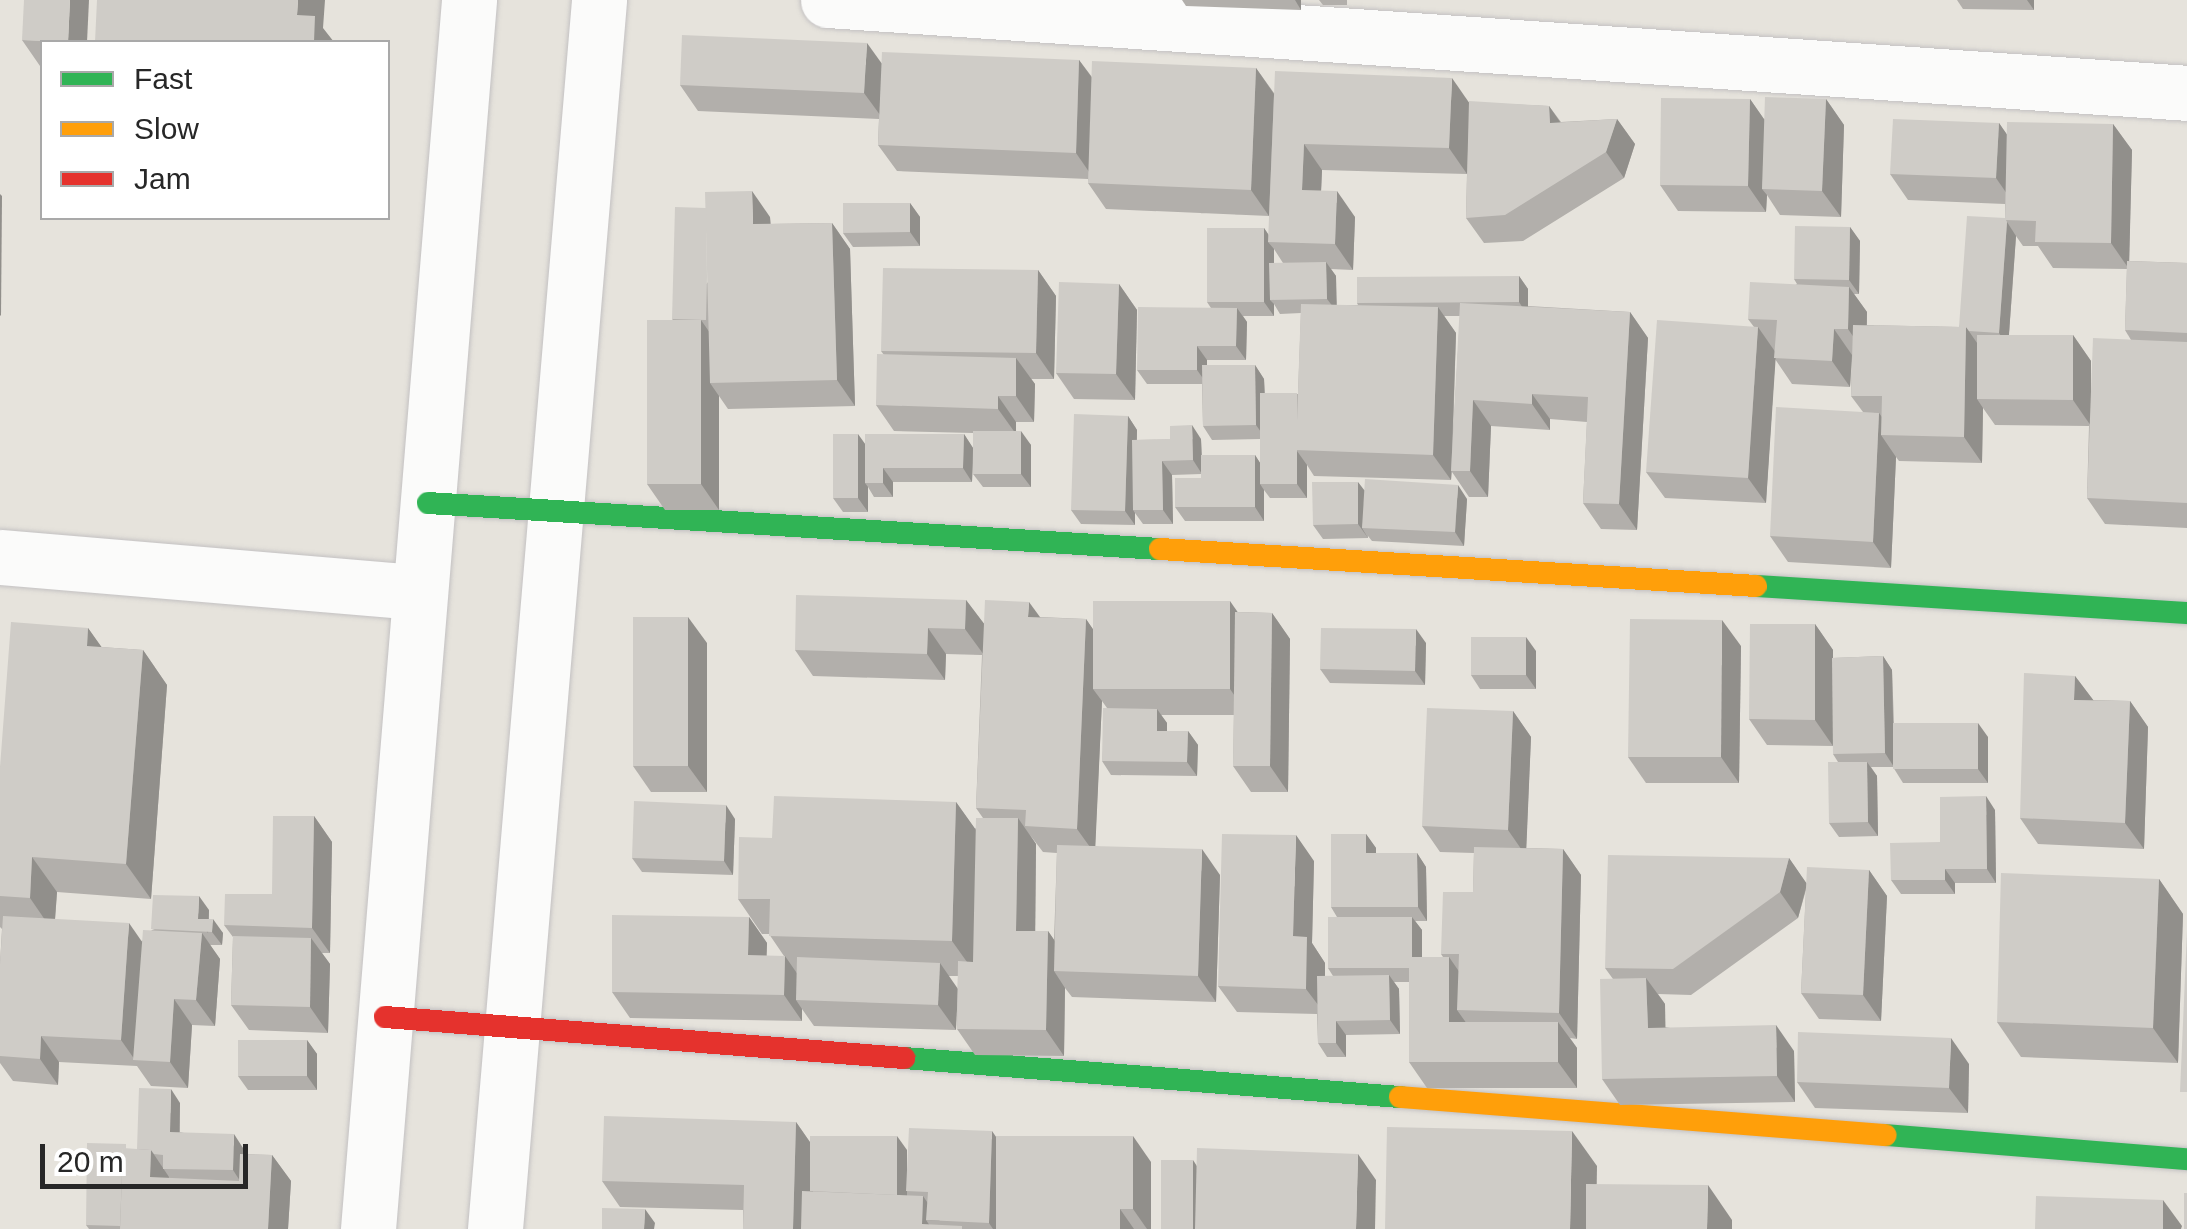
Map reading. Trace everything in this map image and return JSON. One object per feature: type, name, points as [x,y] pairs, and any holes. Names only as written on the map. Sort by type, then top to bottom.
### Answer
[{"type":"street","points":[[368,1229],[469,0]]},
{"type":"street","points":[[495,1229],[599,0]]},
{"type":"street","points":[[828,0],[2187,93]]},
{"type":"street","points":[[428,504],[2187,613]]},
{"type":"street","points":[[0,557],[420,592]]},
{"type":"street","points":[[385,1017],[2187,1158]]},
{"type":"building","points":[[24,0],[70,0],[68,40],[22,40]]},
{"type":"building","points":[[97,0],[298,0],[297,15],[315,16],[314,40],[95,40]]},
{"type":"building","points":[[682,35],[867,43],[864,93],[680,85]]},
{"type":"building","points":[[882,52],[1079,60],[1076,153],[878,145]]},
{"type":"building","points":[[1092,61],[1256,68],[1251,190],[1088,183]]},
{"type":"building","points":[[1275,71],[1452,78],[1449,148],[1304,144],[1302,190],[1337,191],[1335,244],[1268,242]]},
{"type":"building","points":[[1765,97],[1826,99],[1822,191],[1762,189]]},
{"type":"building","points":[[1661,98],[1750,99],[1748,186],[1660,185]]},
{"type":"building","points":[[1469,101],[1549,106],[1550,123],[1617,119],[1606,152],[1505,215],[1466,218]]},
{"type":"building","points":[[1893,119],[1999,123],[1996,178],[1890,174]]},
{"type":"building","points":[[2007,122],[2113,124],[2111,243],[2035,242],[2036,221],[2005,220]]},
{"type":"building","points":[[752,191],[753,224],[832,223],[837,380],[710,383],[705,192]]},
{"type":"building","points":[[843,203],[910,203],[910,232],[843,233]]},
{"type":"building","points":[[675,207],[706,208],[706,320],[672,319]]},
{"type":"building","points":[[1967,216],[2005,218],[2007,222],[1999,333],[1959,327]]},
{"type":"building","points":[[1795,226],[1850,227],[1849,280],[1794,279]]},
{"type":"building","points":[[1207,228],[1264,228],[1264,302],[1207,302]]},
{"type":"building","points":[[2127,261],[2187,263],[2187,333],[2125,330]]},
{"type":"building","points":[[1326,262],[1327,299],[1270,300],[1269,263]]},
{"type":"building","points":[[883,268],[1038,270],[1036,353],[881,351]]},
{"type":"building","points":[[1519,276],[1519,302],[1357,303],[1357,277]]},
{"type":"building","points":[[1059,282],[1119,284],[1116,374],[1056,373]]},
{"type":"building","points":[[1750,282],[1849,287],[1848,329],[1834,329],[1832,361],[1774,358],[1777,320],[1748,319]]},
{"type":"building","points":[[1460,303],[1630,312],[1619,504],[1583,503],[1588,397],[1532,394],[1532,404],[1473,400],[1470,471],[1451,471]]},
{"type":"building","points":[[1301,304],[1438,307],[1433,455],[1296,450]]},
{"type":"building","points":[[1138,307],[1237,308],[1236,346],[1197,346],[1197,370],[1137,370]]},
{"type":"building","points":[[647,320],[701,320],[701,484],[647,484]]},
{"type":"building","points":[[1657,320],[1758,327],[1748,478],[1646,472]]},
{"type":"building","points":[[1853,325],[1966,327],[1964,437],[1881,435],[1882,396],[1851,396]]},
{"type":"building","points":[[1977,335],[2073,335],[2073,400],[1977,399]]},
{"type":"building","points":[[2093,338],[2187,342],[2187,503],[2087,498]]},
{"type":"building","points":[[877,354],[1016,358],[1016,396],[998,396],[998,409],[876,405]]},
{"type":"building","points":[[1202,365],[1255,365],[1256,425],[1203,426]]},
{"type":"building","points":[[1260,393],[1297,393],[1297,484],[1260,484]]},
{"type":"building","points":[[1776,407],[1879,413],[1873,542],[1770,536]]},
{"type":"building","points":[[1074,414],[1128,416],[1125,511],[1071,510]]},
{"type":"building","points":[[1192,425],[1193,460],[1162,461],[1163,510],[1133,510],[1132,440],[1170,439],[1170,426]]},
{"type":"building","points":[[973,431],[1021,431],[1021,474],[973,474]]},
{"type":"building","points":[[833,434],[858,434],[858,498],[833,498]]},
{"type":"building","points":[[865,434],[964,434],[963,468],[883,468],[883,483],[865,483]]},
{"type":"building","points":[[1201,455],[1255,455],[1255,507],[1175,507],[1175,478],[1201,478]]},
{"type":"building","points":[[1365,479],[1458,485],[1455,532],[1362,528]]},
{"type":"building","points":[[1312,482],[1358,482],[1358,524],[1313,525]]},
{"type":"building","points":[[796,595],[966,600],[965,629],[928,628],[927,654],[795,650]]},
{"type":"building","points":[[985,600],[1029,602],[1028,617],[1086,619],[1077,829],[1025,826],[1026,810],[976,808]]},
{"type":"building","points":[[1093,601],[1230,601],[1230,689],[1093,689]]},
{"type":"building","points":[[1235,612],[1272,613],[1270,766],[1233,766]]},
{"type":"building","points":[[633,617],[688,617],[688,766],[633,766]]},
{"type":"building","points":[[1630,619],[1722,620],[1721,757],[1628,757]]},
{"type":"building","points":[[11,622],[88,628],[87,646],[143,650],[126,864],[32,857],[30,898],[0,896],[0,767]]},
{"type":"building","points":[[1750,624],[1815,624],[1815,720],[1749,719]]},
{"type":"building","points":[[1321,628],[1416,629],[1415,671],[1320,669]]},
{"type":"building","points":[[1471,637],[1526,637],[1526,675],[1471,675]]},
{"type":"building","points":[[1883,656],[1885,753],[1833,754],[1832,658]]},
{"type":"building","points":[[2024,673],[2075,676],[2074,700],[2130,701],[2125,823],[2020,818]]},
{"type":"building","points":[[1103,708],[1157,709],[1157,731],[1188,731],[1187,762],[1102,761]]},
{"type":"building","points":[[1427,708],[1513,711],[1508,830],[1422,826]]},
{"type":"building","points":[[1893,723],[1978,723],[1978,769],[1893,769]]},
{"type":"building","points":[[1828,762],[1867,762],[1868,822],[1829,823]]},
{"type":"building","points":[[774,796],[956,802],[952,941],[769,936],[770,899],[738,899],[739,837],[772,838]]},
{"type":"building","points":[[1986,796],[1987,869],[1945,869],[1945,880],[1891,880],[1890,843],[1940,842],[1940,797]]},
{"type":"building","points":[[634,801],[726,805],[724,861],[632,858]]},
{"type":"building","points":[[273,816],[314,816],[312,928],[224,925],[225,894],[272,894]]},
{"type":"building","points":[[976,818],[1018,818],[1016,931],[1048,931],[1046,1030],[957,1029],[958,961],[973,962]]},
{"type":"building","points":[[1222,834],[1296,835],[1293,936],[1307,937],[1306,989],[1218,986]]},
{"type":"building","points":[[1331,834],[1366,834],[1366,853],[1417,853],[1418,907],[1331,907]]},
{"type":"building","points":[[1057,845],[1202,849],[1198,976],[1054,971]]},
{"type":"building","points":[[1474,847],[1563,849],[1559,1013],[1457,1010],[1459,954],[1441,954],[1443,892],[1473,892]]},
{"type":"building","points":[[1608,855],[1789,858],[1780,892],[1673,969],[1605,968]]},
{"type":"building","points":[[1807,867],[1869,870],[1863,995],[1801,993]]},
{"type":"building","points":[[2001,873],[2159,879],[2153,1028],[1997,1022]]},
{"type":"building","points":[[153,895],[199,896],[198,919],[213,919],[212,932],[151,929]]},
{"type":"building","points":[[612,915],[749,917],[748,955],[785,956],[784,995],[612,992]]},
{"type":"building","points":[[3,916],[129,923],[121,1040],[41,1036],[40,1059],[0,1056]]},
{"type":"building","points":[[1328,917],[1412,917],[1409,968],[1328,968]]},
{"type":"building","points":[[143,930],[202,933],[196,1000],[174,999],[170,1062],[133,1060]]},
{"type":"building","points":[[2187,931],[2187,1092],[2180,1092]]},
{"type":"building","points":[[233,936],[311,938],[310,1007],[231,1005]]},
{"type":"building","points":[[797,957],[940,963],[938,1005],[796,1000]]},
{"type":"building","points":[[1409,957],[1449,957],[1449,1022],[1558,1022],[1558,1062],[1409,1062]]},
{"type":"building","points":[[1389,975],[1390,1020],[1336,1021],[1336,1043],[1318,1043],[1317,976]]},
{"type":"building","points":[[1646,978],[1648,1028],[1776,1025],[1777,1076],[1602,1079],[1600,979]]},
{"type":"building","points":[[1798,1032],[1951,1038],[1949,1088],[1797,1082]]},
{"type":"building","points":[[238,1040],[307,1040],[307,1076],[238,1076]]},
{"type":"building","points":[[139,1088],[171,1089],[170,1132],[234,1134],[233,1170],[163,1169],[163,1155],[137,1149]]},
{"type":"building","points":[[604,1116],[796,1122],[793,1229],[743,1229],[744,1185],[602,1181]]},
{"type":"building","points":[[1387,1127],[1572,1131],[1570,1229],[1385,1229]]},
{"type":"building","points":[[909,1128],[992,1131],[989,1223],[926,1220],[928,1192],[906,1191]]},
{"type":"building","points":[[810,1136],[897,1136],[897,1195],[810,1191]]},
{"type":"building","points":[[996,1136],[1133,1136],[1133,1209],[1120,1209],[1120,1229],[996,1229]]},
{"type":"building","points":[[87,1143],[126,1144],[120,1226],[86,1225]]},
{"type":"building","points":[[123,1148],[151,1150],[150,1177],[239,1181],[240,1154],[272,1155],[268,1229],[120,1229]]},
{"type":"building","points":[[1197,1148],[1358,1154],[1356,1229],[1195,1229]]},
{"type":"building","points":[[1161,1160],[1193,1160],[1193,1229],[1161,1229]]},
{"type":"building","points":[[1586,1184],[1708,1185],[1707,1229],[1586,1229]]},
{"type":"building","points":[[802,1191],[923,1196],[922,1224],[962,1229],[801,1229]]},
{"type":"building","points":[[2187,1193],[2187,1229],[2184,1229]]},
{"type":"building","points":[[2036,1196],[2163,1200],[2163,1229],[2035,1229]]},
{"type":"building","points":[[602,1208],[645,1209],[644,1229],[602,1229]]},
{"type":"traffic: fast","points":[[428,503],[1160,549]]},
{"type":"traffic: fast","points":[[1756,586],[2187,613]]},
{"type":"traffic: fast","points":[[904,1058],[1400,1097]]},
{"type":"traffic: fast","points":[[1886,1135],[2187,1159]]},
{"type":"traffic: slow","points":[[1160,549],[1756,586]]},
{"type":"traffic: slow","points":[[1400,1097],[1886,1135]]},
{"type":"traffic: jam","points":[[385,1017],[904,1058]]}]
